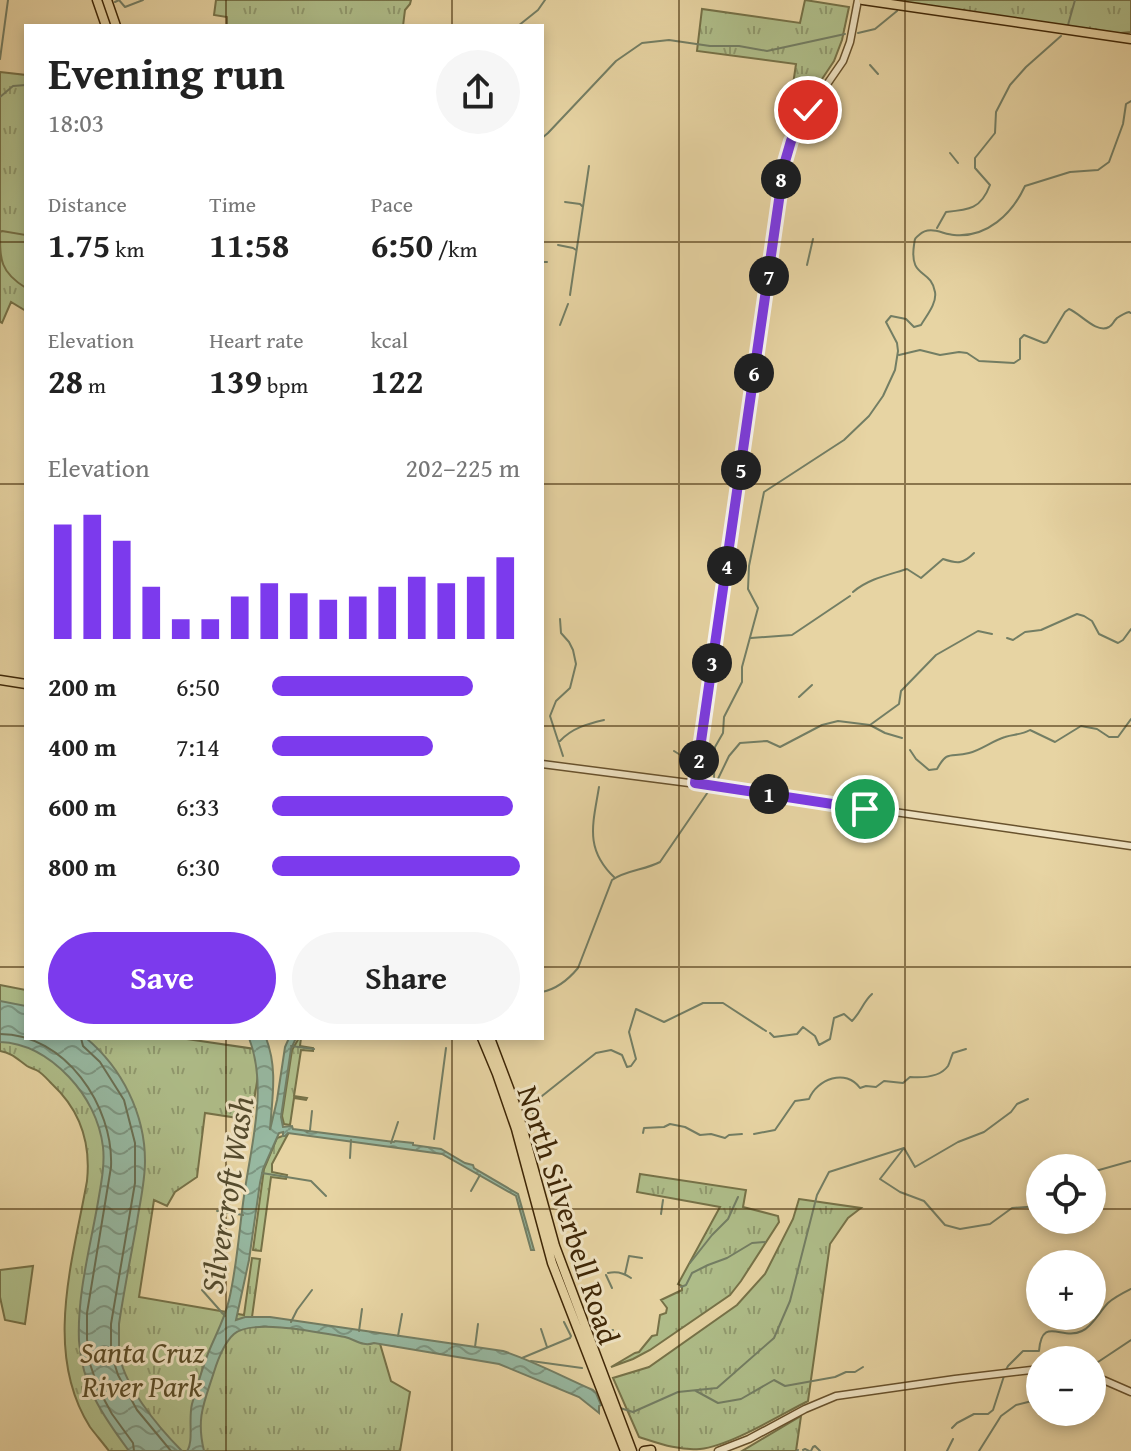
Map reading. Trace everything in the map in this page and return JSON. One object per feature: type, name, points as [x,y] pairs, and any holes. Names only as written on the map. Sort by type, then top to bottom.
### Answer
[{"type":"main road","points":[[97,0],[105,24]]},
{"type":"main road","points":[[107,0],[115,24]]},
{"type":"main road","points":[[860,0],[1131,39]]},
{"type":"main road","points":[[0,680],[24,684]]},
{"type":"main road","name":"North Silverbell Road","points":[[483,1040],[516,1129],[552,1263],[629,1450]]},
{"type":"main road","name":"North Silverbell Road","points":[[491,1040],[514,1097],[555,1246],[629,1450]]},
{"type":"street","points":[[700,784],[784,165],[801,122],[843,61],[860,0]]},
{"type":"street","points":[[544,764],[1131,846]]},
{"type":"street","points":[[718,1451],[836,1396],[1026,1371]]},
{"type":"street","points":[[1106,1381],[1131,1392]]},
{"type":"street","points":[[629,1450],[651,1451]]},
{"type":"green space","points":[[216,0],[411,0],[405,10],[403,24],[227,24],[227,17],[214,15]]},
{"type":"green space","points":[[805,0],[849,7],[834,61],[786,133],[796,64],[697,51],[702,9],[800,23]]},
{"type":"green space","points":[[877,0],[1131,0],[1131,32],[1100,35]]},
{"type":"green space","points":[[0,72],[24,75],[24,310],[11,302],[0,322]]},
{"type":"green space","points":[[0,232],[24,235],[24,286],[6,271],[1,258]]},
{"type":"green space","name":"Santa Cruz River Park","points":[[0,985],[24,990],[24,1040],[194,1040],[262,1050],[251,1120],[205,1113],[197,1177],[175,1192],[167,1206],[154,1200],[139,1297],[244,1315],[252,1258],[260,1259],[252,1317],[378,1337],[391,1381],[410,1392],[400,1451],[109,1451],[90,1427],[76,1398],[68,1368],[65,1337],[69,1274],[87,1181],[87,1153],[82,1128],[62,1094],[40,1072],[0,1051]]},
{"type":"green space","points":[[298,1040],[301,1040],[300,1046],[313,1048],[313,1051],[301,1050],[294,1096],[307,1098],[294,1098],[290,1125],[284,1124],[282,1116],[292,1050]]},
{"type":"green space","points":[[288,1134],[272,1164],[272,1172],[287,1175],[286,1179],[271,1177],[261,1251],[253,1250],[264,1169],[277,1138]]},
{"type":"green space","points":[[640,1174],[746,1190],[743,1207],[778,1216],[779,1222],[730,1295],[650,1350],[611,1367],[639,1352],[652,1336],[657,1335],[660,1315],[666,1313],[667,1308],[661,1300],[682,1290],[678,1284],[720,1207],[637,1192]]},
{"type":"green space","points":[[799,1199],[861,1208],[848,1218],[830,1244],[808,1401],[712,1447],[684,1449],[639,1437],[613,1378],[649,1367],[737,1305],[765,1274],[793,1219]]},
{"type":"green space","points":[[33,1266],[25,1324],[5,1320],[0,1297],[0,1270]]},
{"type":"green space","points":[[801,1416],[796,1451],[742,1451]]},
{"type":"water","points":[[0,1001],[24,1006],[24,1040],[88,1040],[110,1063],[129,1093],[141,1126],[145,1169],[119,1324],[119,1350],[121,1363],[134,1390],[152,1418],[182,1451],[129,1451],[89,1386],[81,1357],[79,1324],[102,1174],[101,1137],[87,1101],[62,1070],[29,1049],[0,1042]]},
{"type":"water","points":[[250,1040],[267,1040],[273,1084],[270,1130],[285,1047],[288,1040],[295,1040],[291,1049],[281,1117],[283,1127],[441,1149],[518,1194],[534,1250],[531,1250],[516,1196],[442,1154],[288,1133],[283,1136],[283,1132],[279,1133],[263,1169],[236,1320],[270,1317],[503,1351],[593,1390],[601,1405],[599,1413],[579,1397],[499,1364],[374,1343],[363,1344],[345,1337],[305,1330],[256,1327],[234,1334],[224,1347],[202,1411],[204,1451],[187,1451],[192,1404],[206,1357],[225,1313],[234,1274],[258,1097],[255,1057]]},
{"type":"waterway","name":"Silvercroft Wash","points":[[0,59],[8,0]]},
{"type":"waterway","points":[[115,2],[119,0],[125,7],[143,0]]},
{"type":"waterway","points":[[520,24],[545,0]]},
{"type":"waterway","points":[[1068,25],[1075,0]]},
{"type":"waterway","points":[[858,33],[875,29],[897,11]]},
{"type":"waterway","points":[[544,136],[616,61],[642,43],[669,40],[767,51],[845,34]]},
{"type":"waterway","points":[[937,228],[946,212],[968,209],[983,199],[990,185],[975,168],[975,158],[995,133],[996,112],[1010,85],[1061,36]]},
{"type":"waterway","points":[[870,65],[878,74]]},
{"type":"waterway","points":[[0,97],[13,86],[24,85]]},
{"type":"waterway","points":[[712,783],[715,747],[723,733],[724,717],[742,682],[742,667],[758,608],[748,589],[749,566],[764,492],[844,440],[869,416],[883,396],[895,370],[898,351],[886,322],[891,316],[906,319],[914,327],[921,325],[934,300],[933,284],[915,263],[915,238],[927,231],[954,235],[977,233],[1006,215],[1025,186],[1070,172],[1098,170],[1109,162],[1123,124],[1126,104],[1131,101]]},
{"type":"waterway","points":[[950,153],[958,163]]},
{"type":"waterway","points":[[570,295],[589,166]]},
{"type":"waterway","points":[[565,202],[583,207]]},
{"type":"waterway","points":[[807,265],[813,239]]},
{"type":"waterway","points":[[558,245],[576,250]]},
{"type":"waterway","points":[[560,325],[568,304]]},
{"type":"waterway","points":[[899,355],[920,350],[940,355],[959,352],[979,361],[1014,363],[1020,359],[1020,339],[1024,335],[1047,342],[1069,309],[1099,328],[1111,326],[1121,315],[1131,313]]},
{"type":"waterway","points":[[853,592],[872,581],[907,569],[921,578],[943,559],[960,562],[974,553]]},
{"type":"waterway","points":[[751,638],[792,635],[850,596]]},
{"type":"waterway","points":[[1007,638],[1013,640],[1025,632],[1041,630],[1077,614],[1092,621],[1099,634],[1118,643],[1131,629]]},
{"type":"waterway","points":[[560,619],[561,633],[573,650],[576,664],[570,688],[556,701],[550,716],[563,756]]},
{"type":"waterway","points":[[716,783],[729,756],[740,743],[767,741],[780,747],[822,725],[838,721],[870,725],[899,704],[901,691],[936,655],[978,631],[992,634]]},
{"type":"waterway","points":[[799,697],[812,685]]},
{"type":"waterway","points":[[910,750],[929,770],[937,769],[947,756],[973,752],[1000,739],[1030,730],[1055,742],[1081,726],[1097,729],[1109,737],[1118,737],[1131,719]]},
{"type":"waterway","points":[[560,741],[575,730],[604,720]]},
{"type":"waterway","points":[[870,725],[902,738]]},
{"type":"waterway","points":[[674,751],[690,761]]},
{"type":"waterway","points":[[599,787],[593,836],[599,857],[615,878]]},
{"type":"waterway","points":[[544,991],[562,983],[578,968],[612,880],[660,862],[710,789]]},
{"type":"waterway","points":[[770,1033],[774,1037],[797,1034],[803,1027],[815,1036],[819,1045],[830,1039],[834,1018],[844,1014],[852,1021],[872,994]]},
{"type":"waterway","points":[[533,1116],[533,1103],[596,1053],[611,1050],[622,1055],[627,1067],[631,1066],[636,1059],[629,1032],[636,1009],[664,1022],[703,1003],[723,1003],[766,1031]]},
{"type":"waterway","points":[[291,1046],[314,1049]]},
{"type":"waterway","points":[[434,1139],[446,1048]]},
{"type":"waterway","points":[[754,1134],[775,1130],[795,1101],[809,1099],[818,1086],[832,1078],[847,1078],[860,1088],[876,1087],[884,1081],[903,1083],[910,1077],[936,1075],[948,1066],[953,1053],[966,1049]]},
{"type":"waterway","points":[[904,1148],[915,1167],[958,1142],[984,1132],[1017,1104],[1028,1099]]},
{"type":"waterway","points":[[307,1132],[310,1130],[312,1111]]},
{"type":"waterway","points":[[391,1143],[398,1122]]},
{"type":"waterway","points":[[643,1133],[644,1128],[670,1124],[700,1135],[725,1138],[742,1134]]},
{"type":"waterway","points":[[350,1158],[351,1140]]},
{"type":"waterway","points":[[620,1408],[633,1412],[678,1392],[717,1388],[774,1338],[790,1301],[817,1195],[829,1172],[904,1148],[880,1179],[900,1192],[924,1201],[945,1225],[960,1229],[990,1224],[1012,1208],[1026,1207]]},
{"type":"waterway","points":[[1106,1168],[1131,1161]]},
{"type":"waterway","points":[[262,1173],[311,1181],[326,1196]]},
{"type":"waterway","points":[[471,1191],[480,1175]]},
{"type":"waterway","points":[[690,1263],[728,1219],[738,1197]]},
{"type":"waterway","points":[[661,1214],[663,1200]]},
{"type":"waterway","points":[[217,1211],[243,1215]]},
{"type":"waterway","points":[[681,1287],[686,1285],[692,1273],[752,1243],[765,1242]]},
{"type":"waterway","points":[[625,1274],[629,1256],[642,1258]]},
{"type":"waterway","points":[[608,1273],[620,1273],[631,1278]]},
{"type":"waterway","points":[[606,1275],[612,1288]]},
{"type":"waterway","points":[[1006,1370],[1023,1351],[1039,1351],[1044,1334],[1049,1331],[1075,1333],[1086,1329],[1108,1303],[1131,1289]]},
{"type":"waterway","points":[[202,1290],[225,1316]]},
{"type":"waterway","points":[[291,1322],[312,1290]]},
{"type":"waterway","points":[[359,1331],[362,1309]]},
{"type":"waterway","points":[[398,1336],[402,1314]]},
{"type":"waterway","points":[[522,1358],[570,1338],[564,1322]]},
{"type":"waterway","points":[[475,1347],[478,1324]]},
{"type":"waterway","points":[[541,1329],[547,1347]]},
{"type":"waterway","points":[[599,1336],[613,1330]]},
{"type":"waterway","points":[[1106,1357],[1131,1340]]},
{"type":"waterway","points":[[531,1361],[582,1368]]},
{"type":"waterway","points":[[696,1391],[718,1403],[741,1399],[774,1380],[785,1386],[835,1377],[863,1367]]},
{"type":"waterway","points":[[952,1428],[974,1414],[988,1414],[993,1410],[1004,1376]]},
{"type":"waterway","points":[[979,1451],[1001,1416],[1016,1405],[1026,1402]]},
{"type":"waterway","points":[[947,1451],[953,1439]]},
{"type":"waterway","points":[[811,1451],[815,1446],[820,1451]]},
{"type":"waterway","points":[[803,1450],[809,1451]]},
{"type":"route","points":[[808,110],[791,141],[784,165],[695,783],[865,809]]}]
